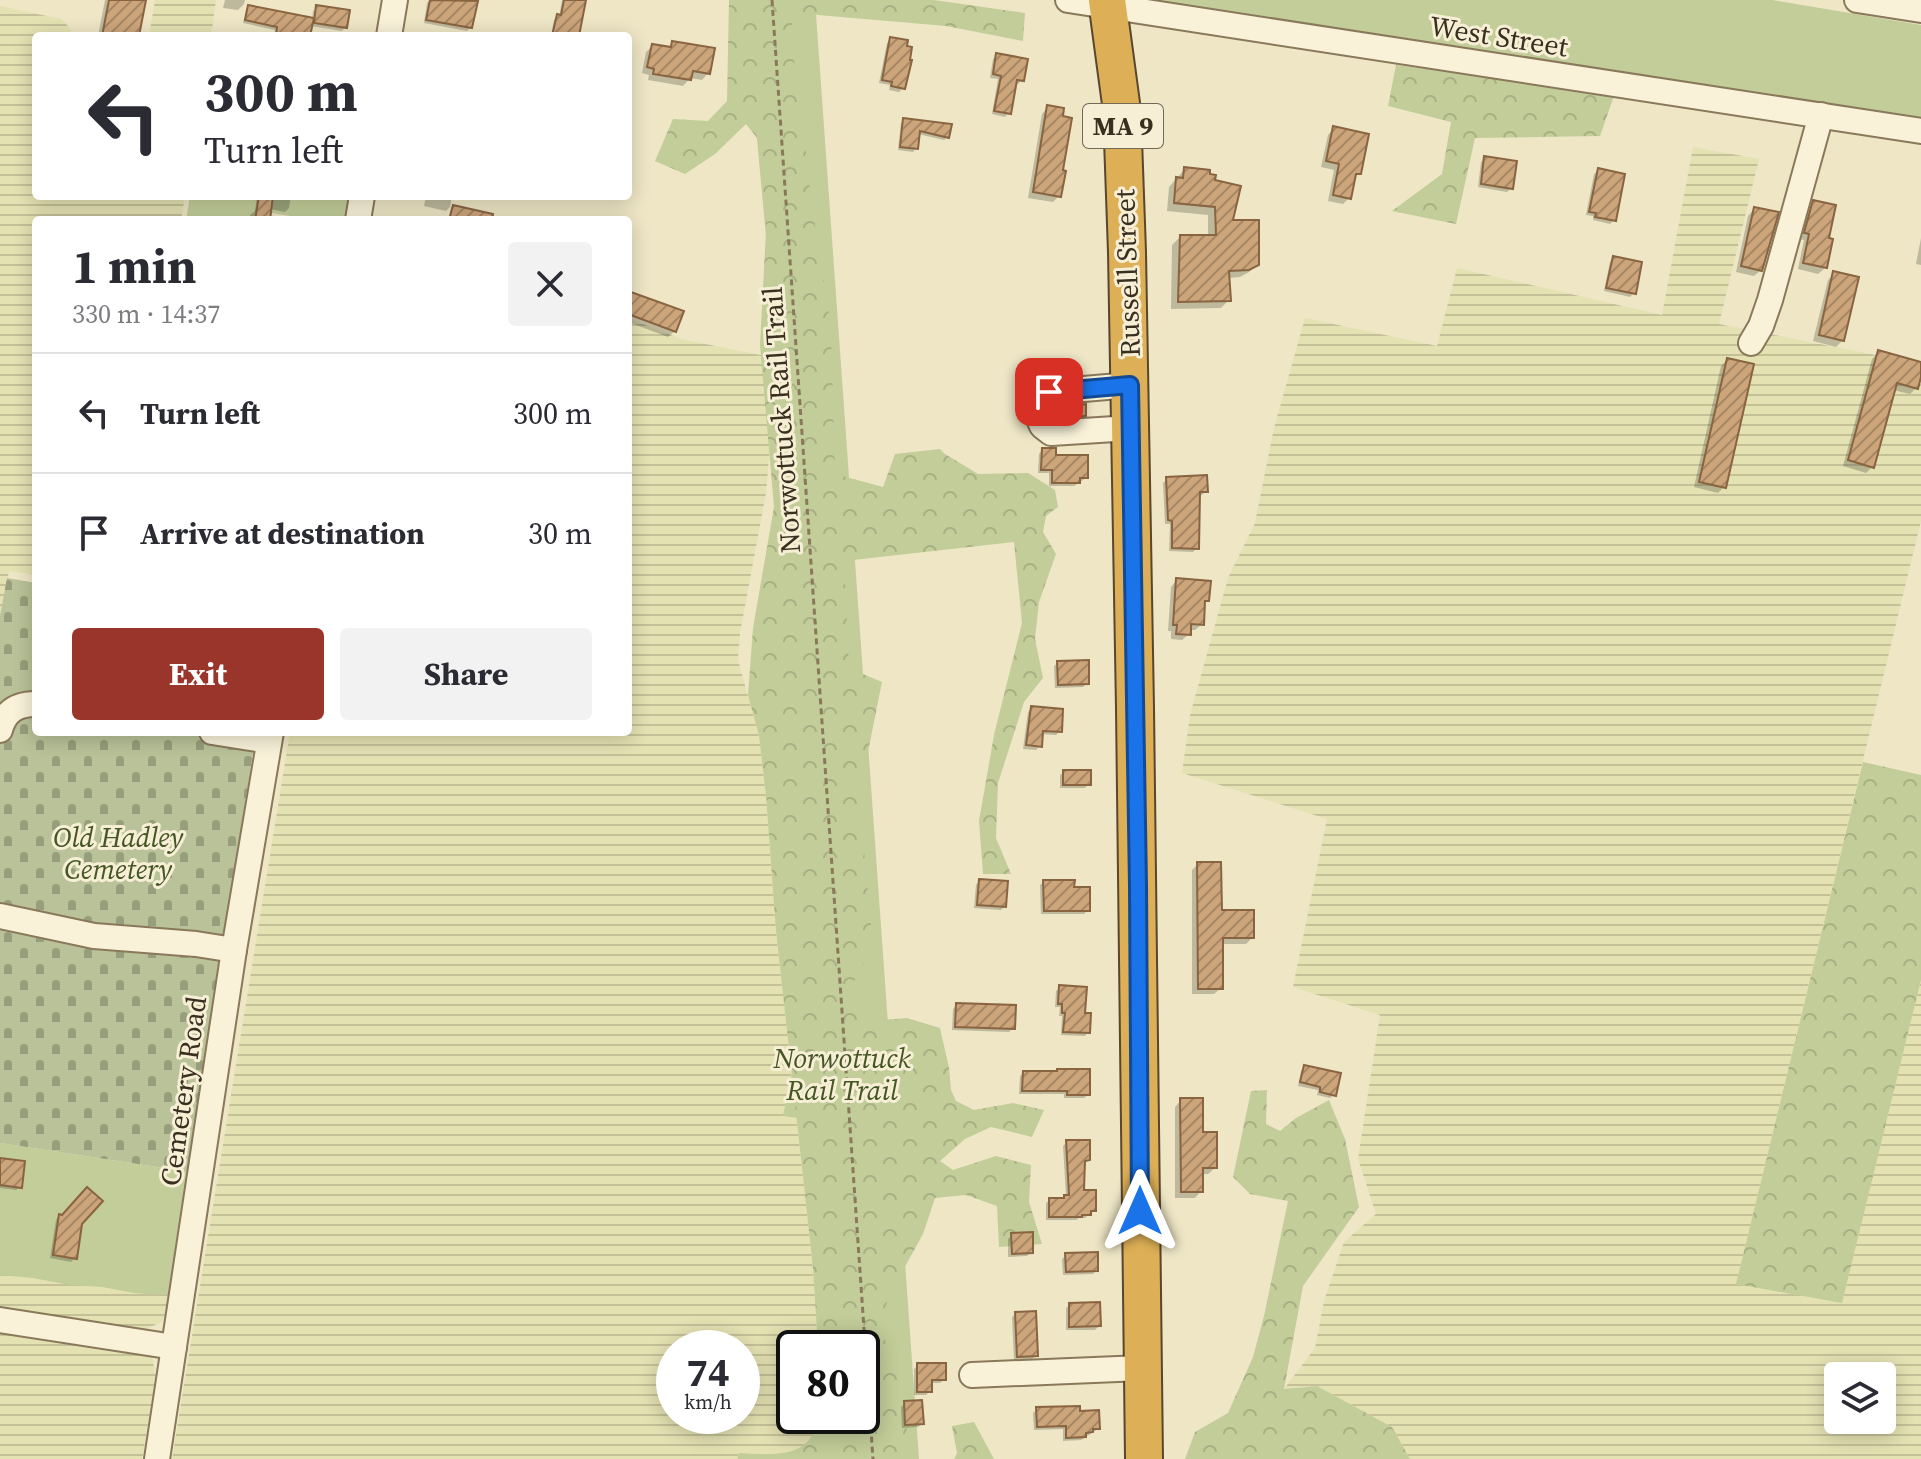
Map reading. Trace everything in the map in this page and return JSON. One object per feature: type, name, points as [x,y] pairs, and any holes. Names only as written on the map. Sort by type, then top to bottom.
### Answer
[{"type":"highway","name":"Russell Street","points":[[1107,4],[1122,111],[1130,385],[1144,1459]]},
{"type":"street","points":[[390,32],[395,0]]},
{"type":"street","name":"West Street","points":[[1068,0],[1921,131]]},
{"type":"street","points":[[1857,0],[1921,10]]},
{"type":"street","points":[[1751,343],[1770,300],[1821,115]]},
{"type":"street","points":[[1130,385],[1049,392],[1039,399],[1035,410],[1042,426],[1051,433],[1131,428]]},
{"type":"street","points":[[0,730],[6,715],[13,708],[32,704]]},
{"type":"street","name":"Cemetery Road","points":[[157,1459],[234,950],[270,736]]},
{"type":"street","points":[[0,916],[94,936],[234,950]]},
{"type":"street","points":[[0,1320],[174,1347]]},
{"type":"street","points":[[972,1375],[1142,1368]]},
{"type":"path","name":"Norwottuck Rail Trail","points":[[772,0],[873,1459]]},
{"type":"shaded area","points":[[155,0],[216,0],[212,32],[150,32]]},
{"type":"shaded area","points":[[0,6],[61,19],[72,32],[32,32],[32,200],[184,200],[182,216],[32,216],[32,574],[9,571],[0,616]]},
{"type":"shaded area","points":[[1693,147],[1759,159],[1719,324],[1921,364],[1921,521],[1736,1284],[1842,1302],[1921,980],[1921,1459],[1410,1459],[1392,1427],[1317,1386],[1284,1389],[1315,1348],[1324,1301],[1344,1242],[1376,1214],[1358,1159],[1380,1015],[1293,987],[1327,819],[1182,773],[1190,715],[1228,578],[1255,523],[1274,428],[1305,318],[1437,346],[1457,268],[1662,315]]},
{"type":"shaded area","points":[[632,320],[681,339],[765,356],[775,384],[766,493],[740,633],[738,660],[759,736],[817,1330],[776,1330],[776,1434],[814,1434],[809,1444],[794,1453],[741,1453],[737,1455],[738,1459],[172,1459],[289,736],[632,736]]},
{"type":"shaded area","points":[[0,1271],[147,1294],[172,1294],[170,1310],[161,1322],[140,1332],[0,1310]]},
{"type":"shaded area","points":[[0,1331],[144,1353],[152,1357],[156,1377],[142,1459],[0,1459]]},
{"type":"green space","points":[[729,0],[934,0],[1025,13],[1023,41],[946,26],[795,13],[790,32],[831,327],[835,474],[883,487],[895,454],[940,449],[978,474],[1028,473],[1055,490],[1058,507],[1046,516],[1043,532],[1056,554],[1039,602],[1035,639],[1043,678],[1024,702],[998,783],[996,838],[1011,874],[983,874],[979,821],[994,735],[1022,623],[1014,542],[844,561],[849,668],[882,682],[859,797],[872,936],[862,969],[851,985],[855,1004],[867,1018],[907,1018],[940,1028],[951,1090],[956,1101],[974,1110],[1013,1103],[1044,1110],[1032,1137],[991,1127],[965,1139],[940,1161],[953,1170],[996,1156],[1031,1165],[1029,1202],[1042,1244],[999,1247],[997,1206],[966,1195],[935,1198],[923,1234],[887,1299],[883,1335],[900,1377],[910,1454],[916,1459],[738,1459],[737,1455],[791,1451],[801,1447],[813,1434],[880,1434],[880,1330],[817,1330],[813,1268],[776,931],[766,796],[759,736],[748,695],[753,628],[774,507],[760,345],[766,230],[761,143],[746,124],[715,154],[685,174],[655,161],[673,119],[708,121],[727,101]]},
{"type":"green space","name":"Norwottuck Rail Trail","points":[[815,0],[919,1459],[840,1459],[853,1434],[880,1434],[880,1330],[859,1330],[829,1122],[783,1116],[819,947],[773,312],[748,42]]},
{"type":"green space","points":[[1154,0],[1772,0],[1921,25],[1921,127]]},
{"type":"green space","points":[[1396,65],[1615,93],[1600,136],[1475,138],[1456,224],[1392,211],[1442,174],[1451,122],[1388,106]]},
{"type":"green space","points":[[189,200],[349,200],[347,216],[272,213],[271,216],[187,216]]},
{"type":"green space","name":"Old Hadley Cemetery","points":[[7,578],[32,582],[32,736],[255,736],[190,1172],[0,1143],[0,616]]},
{"type":"green space","points":[[1863,762],[1921,775],[1921,980],[1842,1303],[1736,1284]]},
{"type":"green space","points":[[1267,1090],[1266,1124],[1280,1131],[1296,1118],[1329,1100],[1345,1139],[1359,1207],[1303,1286],[1284,1389],[1317,1386],[1392,1427],[1410,1459],[1185,1459],[1195,1432],[1228,1413],[1253,1357],[1264,1316],[1288,1201],[1250,1194],[1233,1177],[1251,1091]]},
{"type":"green space","points":[[0,1143],[190,1172],[172,1294],[134,1293],[0,1275]]},
{"type":"green space","points":[[974,1422],[994,1459],[954,1459],[957,1453],[952,1426]]},
{"type":"building","points":[[109,0],[146,0],[140,32],[103,32]]},
{"type":"building","points":[[430,0],[478,1],[472,28],[426,20]]},
{"type":"building","points":[[564,0],[586,0],[580,32],[553,32],[557,14],[561,15]]},
{"type":"building","points":[[248,5],[314,18],[311,32],[276,32],[277,27],[245,20]]},
{"type":"building","points":[[316,5],[350,10],[347,28],[314,23]]},
{"type":"building","points":[[890,37],[908,40],[907,46],[912,47],[905,89],[882,80]]},
{"type":"building","points":[[672,41],[715,48],[710,74],[693,71],[691,80],[653,74],[654,69],[647,67],[652,44],[671,47]]},
{"type":"building","points":[[996,53],[1028,59],[1024,81],[1017,80],[1011,114],[994,111],[1001,76],[993,74]]},
{"type":"building","points":[[1047,105],[1064,108],[1063,116],[1072,118],[1061,197],[1033,192]]},
{"type":"building","points":[[903,118],[952,124],[949,138],[920,131],[918,149],[900,147]]},
{"type":"building","points":[[1333,126],[1369,134],[1361,174],[1356,174],[1351,199],[1333,195],[1339,164],[1326,161]]},
{"type":"building","points":[[1484,156],[1517,161],[1513,189],[1481,184]]},
{"type":"building","points":[[1184,167],[1210,170],[1210,174],[1216,175],[1215,180],[1241,186],[1233,220],[1259,220],[1259,265],[1249,270],[1229,271],[1231,301],[1178,302],[1180,235],[1216,235],[1215,207],[1174,203],[1176,177],[1183,178]]},
{"type":"building","points":[[1598,168],[1625,174],[1616,221],[1595,217],[1596,213],[1589,212]]},
{"type":"building","points":[[258,200],[272,200],[270,216],[256,216]]},
{"type":"building","points":[[1813,200],[1836,205],[1827,268],[1803,263],[1809,234],[1804,233]]},
{"type":"building","points":[[453,205],[493,214],[493,216],[450,216]]},
{"type":"building","points":[[1754,207],[1779,212],[1762,271],[1741,266]]},
{"type":"building","points":[[1613,256],[1642,262],[1636,294],[1606,288]]},
{"type":"building","points":[[1833,271],[1859,277],[1844,341],[1819,335]]},
{"type":"building","points":[[632,292],[684,311],[676,332],[632,316]]},
{"type":"building","points":[[1878,350],[1921,362],[1921,377],[1918,389],[1897,383],[1874,468],[1848,460]]},
{"type":"building","points":[[1727,358],[1754,364],[1726,488],[1699,482]]},
{"type":"building","points":[[1086,404],[1086,416],[1065,417],[1064,406]]},
{"type":"building","points":[[1042,448],[1056,448],[1056,455],[1088,455],[1088,478],[1080,478],[1080,483],[1052,483],[1052,470],[1041,470]]},
{"type":"building","points":[[1207,475],[1208,492],[1200,492],[1199,549],[1172,548],[1166,477]]},
{"type":"building","points":[[1176,578],[1211,581],[1209,601],[1205,601],[1204,625],[1191,624],[1191,635],[1176,634],[1177,625],[1173,625]]},
{"type":"building","points":[[1089,660],[1089,684],[1058,685],[1057,661]]},
{"type":"building","points":[[1031,706],[1063,709],[1062,732],[1043,731],[1042,747],[1026,745]]},
{"type":"building","points":[[1063,770],[1091,770],[1091,785],[1063,785]]},
{"type":"building","points":[[1197,862],[1221,862],[1222,910],[1254,910],[1254,938],[1223,938],[1223,989],[1198,989]]},
{"type":"building","points":[[979,879],[1008,881],[1006,907],[977,905]]},
{"type":"building","points":[[1043,880],[1075,880],[1074,887],[1090,887],[1090,911],[1044,911]]},
{"type":"building","points":[[1059,985],[1087,987],[1085,1013],[1091,1013],[1090,1033],[1063,1032],[1065,1013],[1062,1013],[1062,1004],[1058,1004]]},
{"type":"building","points":[[956,1003],[1016,1005],[1015,1029],[955,1027]]},
{"type":"building","points":[[1304,1065],[1341,1073],[1336,1096],[1320,1092],[1320,1087],[1300,1082]]},
{"type":"building","points":[[1090,1069],[1090,1095],[1067,1095],[1067,1091],[1022,1091],[1023,1071]]},
{"type":"building","points":[[1180,1098],[1203,1098],[1203,1132],[1217,1132],[1217,1168],[1203,1168],[1203,1192],[1181,1192]]},
{"type":"building","points":[[1066,1140],[1090,1140],[1090,1160],[1085,1161],[1084,1190],[1096,1190],[1096,1211],[1091,1211],[1091,1215],[1049,1217],[1049,1198],[1069,1195]]},
{"type":"building","points":[[0,1158],[25,1161],[22,1188],[0,1185]]},
{"type":"building","points":[[87,1187],[103,1201],[82,1224],[77,1259],[53,1255],[59,1214],[62,1215]]},
{"type":"building","points":[[1033,1232],[1033,1253],[1012,1254],[1011,1233]]},
{"type":"building","points":[[1098,1252],[1098,1271],[1066,1272],[1065,1253]]},
{"type":"building","points":[[1100,1302],[1101,1326],[1069,1327],[1069,1303]]},
{"type":"building","points":[[1036,1311],[1038,1356],[1017,1357],[1015,1312]]},
{"type":"building","points":[[917,1363],[946,1363],[946,1380],[932,1380],[932,1392],[917,1392]]},
{"type":"building","points":[[922,1400],[924,1424],[905,1425],[904,1401]]},
{"type":"building","points":[[1080,1406],[1080,1411],[1099,1410],[1100,1429],[1086,1433],[1086,1437],[1066,1438],[1066,1426],[1037,1427],[1036,1407]]},
{"type":"route","points":[[1049,392],[1130,385],[1140,1211]]}]
